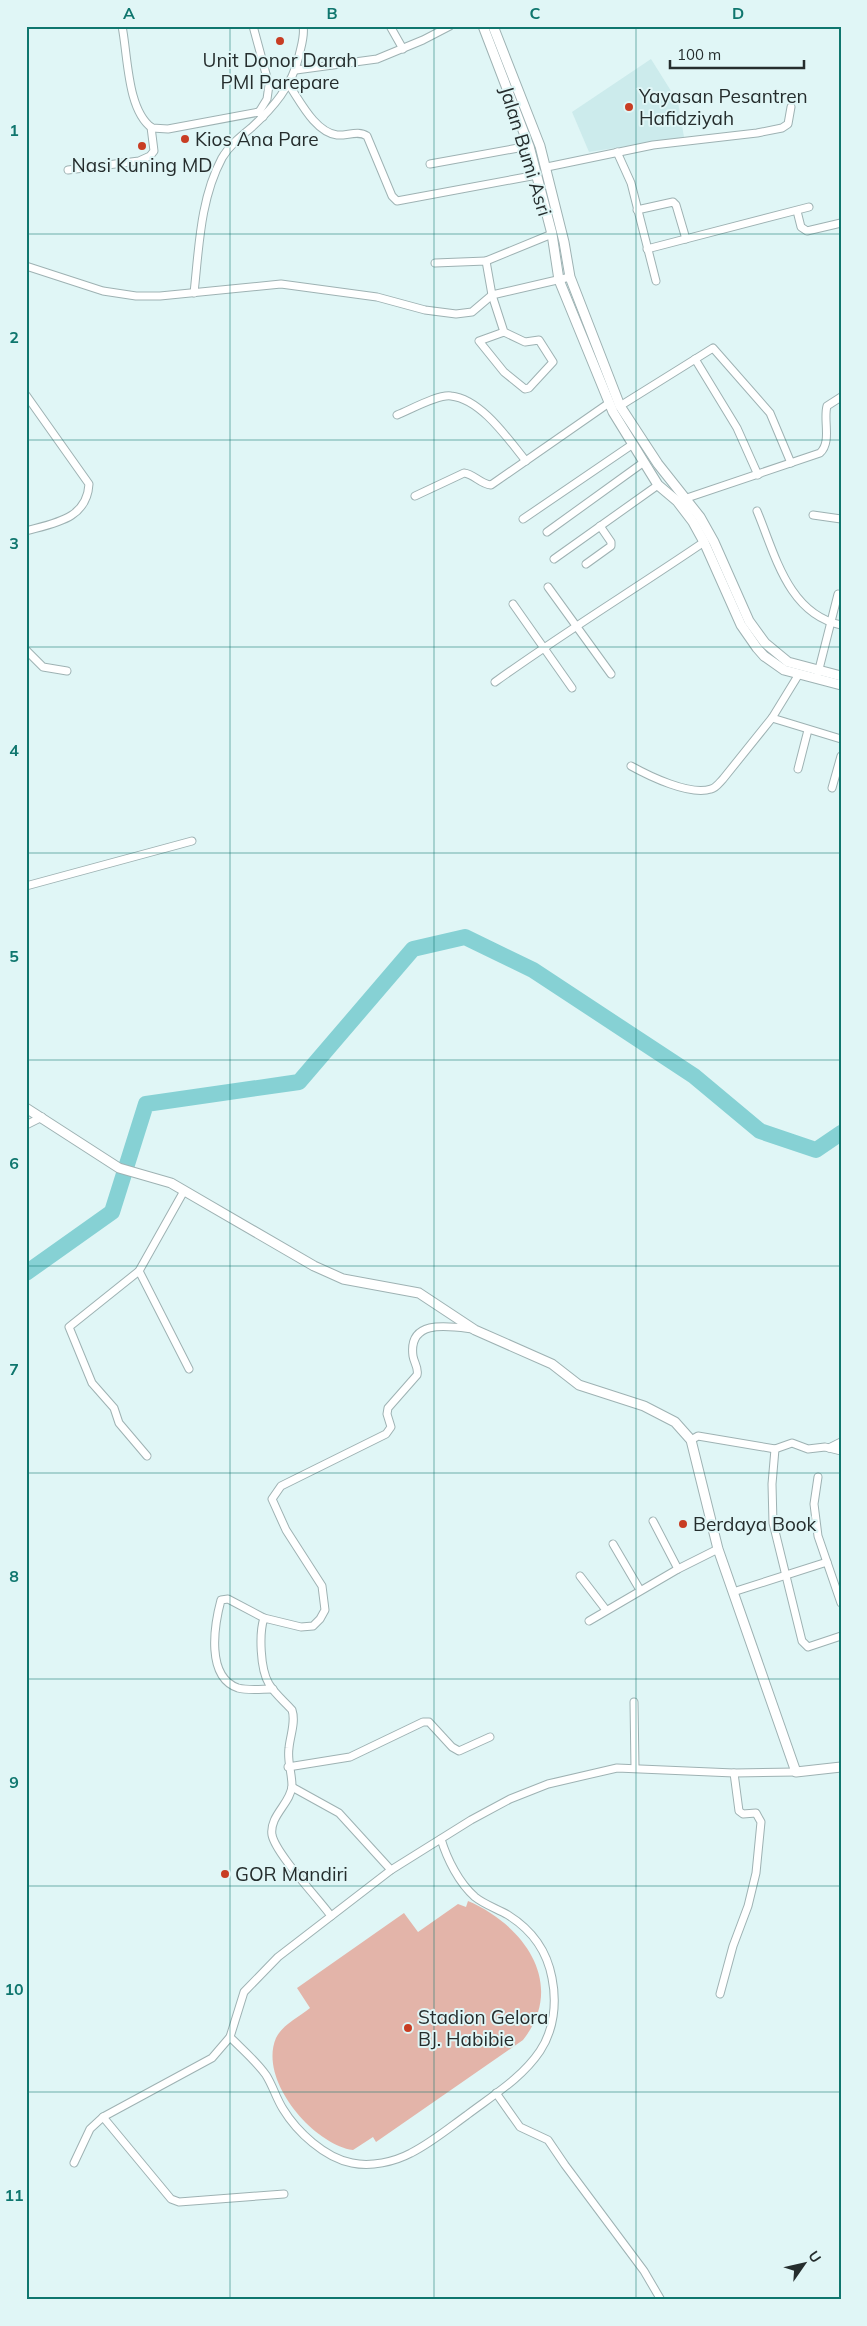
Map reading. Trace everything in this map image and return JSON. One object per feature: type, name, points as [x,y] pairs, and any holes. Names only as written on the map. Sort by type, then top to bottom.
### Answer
[{"type":"street","points":[[68,170],[139,161],[147,158],[154,151],[150,127],[141,117],[133,94],[122,26]]},
{"type":"street","points":[[253,26],[269,85],[267,99],[261,114]]},
{"type":"street","points":[[194,293],[209,188],[222,157],[289,85],[296,70],[304,26]]},
{"type":"street","points":[[390,26],[403,49]]},
{"type":"street","points":[[296,70],[365,62],[403,49],[450,26]]},
{"type":"street","name":"Jalan Bumi Asri","points":[[482,26],[495,42],[534,126],[564,242],[570,277],[620,406],[658,464],[687,498],[714,542],[745,623]]},
{"type":"street","name":"Jalan Bumi Asri","points":[[493,26],[495,42],[537,175],[552,234],[559,280],[609,403],[658,485],[677,501],[704,542],[745,623]]},
{"type":"street","points":[[289,85],[310,116],[331,133],[342,135],[360,133],[368,136],[392,196],[396,201],[537,175]]},
{"type":"street","points":[[546,167],[617,152],[782,128],[788,124],[791,106]]},
{"type":"street","points":[[150,127],[168,129],[261,114]]},
{"type":"street","points":[[430,164],[529,146]]},
{"type":"street","points":[[617,152],[631,183],[656,282]]},
{"type":"street","points":[[637,210],[673,202],[676,205],[686,239]]},
{"type":"street","points":[[647,248],[809,208]]},
{"type":"street","points":[[796,211],[801,227],[807,231],[841,223]]},
{"type":"street","points":[[435,263],[486,261],[552,234]]},
{"type":"street","points":[[486,261],[492,295],[504,332],[525,342],[539,340],[552,360],[552,365],[529,388],[525,389],[514,382],[479,341],[504,332]]},
{"type":"street","points":[[26,266],[103,290],[136,296],[194,293],[281,284],[377,297],[425,310],[456,314],[472,312],[492,295],[570,277]]},
{"type":"street","points":[[620,406],[713,348],[770,413],[791,463]]},
{"type":"street","points":[[695,359],[737,428],[758,475]]},
{"type":"street","points":[[26,395],[89,484],[85,504],[80,510],[69,517],[26,531]]},
{"type":"street","points":[[396,415],[450,396],[464,400],[487,415],[526,461]]},
{"type":"street","points":[[677,501],[814,456],[823,450],[826,437],[826,412],[828,406],[841,397]]},
{"type":"street","points":[[416,496],[464,473],[470,474],[483,484],[491,485],[609,403]]},
{"type":"street","points":[[523,519],[632,444]]},
{"type":"street","points":[[547,532],[644,462]]},
{"type":"street","points":[[554,559],[658,485]]},
{"type":"street","points":[[757,511],[788,584],[802,604],[830,622],[841,625]]},
{"type":"street","points":[[813,515],[841,519]]},
{"type":"street","points":[[586,564],[611,546],[612,542],[600,526]]},
{"type":"street","points":[[495,682],[542,648],[577,627],[704,542]]},
{"type":"street","points":[[548,587],[611,674]]},
{"type":"street","points":[[818,674],[838,594]]},
{"type":"street","points":[[512,604],[572,688]]},
{"type":"street","points":[[745,623],[778,656],[841,685]]},
{"type":"street","points":[[745,623],[764,656],[784,670],[799,674],[841,676]]},
{"type":"street","points":[[26,650],[43,667],[67,671]]},
{"type":"street","points":[[631,766],[666,782],[687,788],[710,790],[723,780],[772,718],[799,674]]},
{"type":"street","points":[[772,718],[841,739]]},
{"type":"street","points":[[798,769],[808,730]]},
{"type":"street","points":[[832,788],[841,756]]},
{"type":"street","points":[[26,886],[192,841]]},
{"type":"street","points":[[26,1108],[119,1168],[171,1183],[323,1270],[343,1279],[419,1293],[475,1330],[552,1364],[579,1385],[665,1415],[684,1429],[690,1440],[718,1549],[796,1772]]},
{"type":"street","points":[[26,1125],[42,1117]]},
{"type":"street","points":[[147,1456],[119,1423],[114,1408],[92,1383],[69,1327],[139,1272],[184,1191]]},
{"type":"street","points":[[139,1272],[188,1369]]},
{"type":"street","points":[[273,1689],[236,1687],[221,1674],[217,1663],[217,1623],[221,1600],[228,1599],[264,1618],[291,1625],[312,1626],[320,1619],[325,1610],[322,1586],[286,1530],[272,1498],[275,1492],[281,1486],[386,1434],[391,1427],[387,1414],[388,1408],[418,1375],[413,1348],[417,1334],[421,1330],[448,1326],[475,1330]]},
{"type":"street","points":[[690,1440],[698,1436],[775,1449],[792,1444],[808,1450],[829,1448],[841,1451]]},
{"type":"street","points":[[829,1448],[841,1442]]},
{"type":"street","points":[[775,1449],[772,1484],[773,1523],[805,1645],[808,1647],[841,1636]]},
{"type":"street","points":[[818,1477],[814,1504],[818,1536],[841,1603]]},
{"type":"street","points":[[653,1521],[678,1569]]},
{"type":"street","points":[[613,1544],[640,1590]]},
{"type":"street","points":[[589,1621],[640,1590],[718,1549]]},
{"type":"street","points":[[733,1592],[827,1562]]},
{"type":"street","points":[[580,1576],[606,1610]]},
{"type":"street","points":[[264,1618],[260,1630],[264,1670],[268,1683],[292,1710],[294,1716],[288,1749],[288,1767],[292,1787],[273,1822],[272,1835],[278,1848],[331,1916]]},
{"type":"street","points":[[634,1702],[635,1768]]},
{"type":"street","points":[[288,1767],[350,1757],[423,1722],[429,1722],[452,1747],[459,1751],[490,1737]]},
{"type":"street","points":[[74,2163],[90,2129],[103,2117],[208,2061],[221,2049],[230,2036],[244,1992],[278,1958],[391,1870],[510,1799],[548,1784],[603,1770],[635,1768],[734,1773],[796,1772],[841,1767]]},
{"type":"street","points":[[720,1994],[733,1946],[748,1906],[756,1873],[761,1822],[756,1813],[743,1814],[739,1811],[734,1773]]},
{"type":"street","points":[[292,1787],[339,1813],[391,1870]]},
{"type":"street","points":[[230,2036],[262,2071],[282,2108],[302,2133],[329,2154],[352,2163],[370,2165],[391,2161],[410,2154],[427,2144],[496,2093],[529,2065],[549,2034],[555,2002],[552,1979],[546,1958],[538,1943],[527,1930],[509,1916],[476,1898],[467,1889],[456,1872],[441,1839]]},
{"type":"street","points":[[496,2093],[520,2127],[548,2140],[564,2165],[644,2271],[661,2300]]},
{"type":"street","points":[[103,2117],[171,2199],[179,2202],[284,2194]]},
{"type":"shaded area","name":"Yayasan Pesantren Hafidziyah","points":[[651,59],[678,102],[684,137],[589,152],[572,112]]},
{"type":"shaded area","name":"Stadion Gelora BJ. Habibie","points":[[468,1901],[506,1925],[522,1941],[533,1959],[540,1978],[541,1998],[536,2019],[523,2040],[376,2142],[373,2137],[353,2150],[337,2145],[306,2123],[293,2108],[282,2090],[275,2072],[272,2055],[276,2038],[286,2025],[310,2008],[297,1988],[404,1913],[418,1932],[458,1904],[466,1907]]},
{"type":"waterway","points":[[26,1273],[112,1212],[146,1104],[299,1082],[413,949],[465,937],[533,970],[694,1076],[760,1131],[816,1150],[841,1133]]},
{"type":"place","name":"Unit Donor Darah PMI Parepare","points":[[280,41]]},
{"type":"place","name":"Yayasan Pesantren Hafidziyah","points":[[629,107]]},
{"type":"place","name":"Kios Ana Pare","points":[[185,139]]},
{"type":"place","name":"Nasi Kuning MD","points":[[142,146]]},
{"type":"place","name":"Berdaya Book","points":[[683,1524]]},
{"type":"place","name":"GOR Mandiri","points":[[225,1874]]},
{"type":"place","name":"Stadion Gelora BJ. Habibie","points":[[408,2028]]}]
